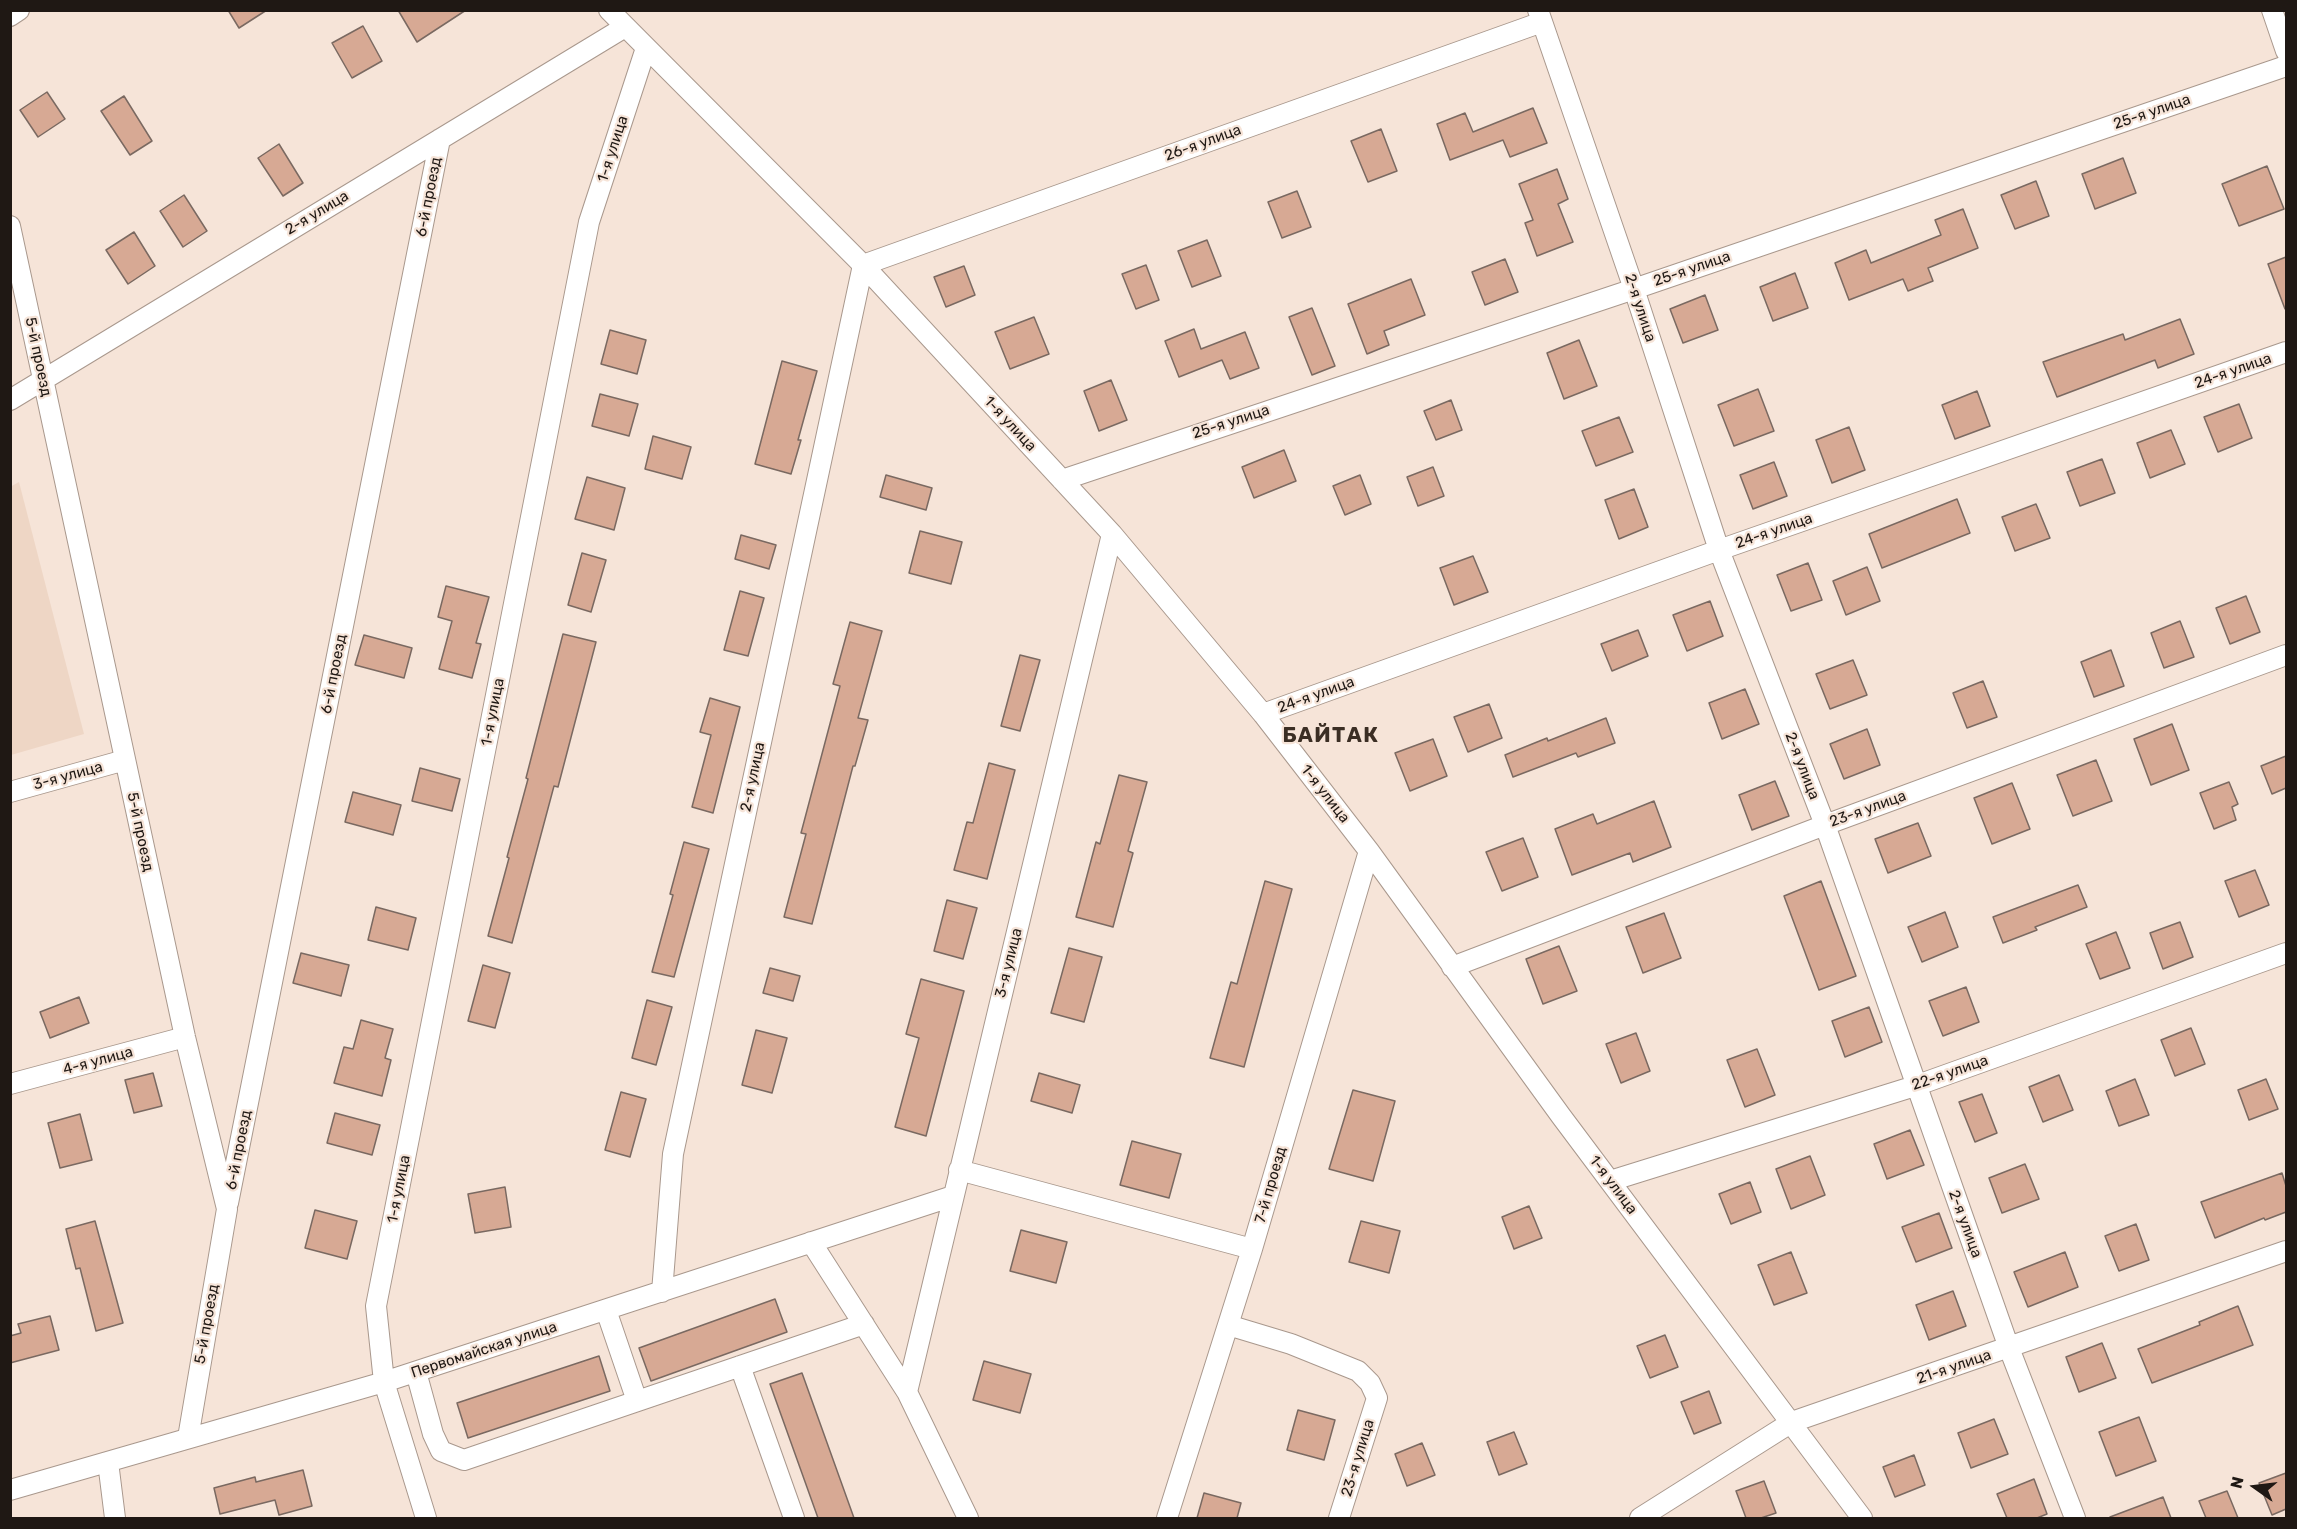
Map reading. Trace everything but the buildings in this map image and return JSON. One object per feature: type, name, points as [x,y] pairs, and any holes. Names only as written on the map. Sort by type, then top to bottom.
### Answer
[{"type":"street","points":[[10,16],[19,10]]},
{"type":"street","name":"1-я улица","points":[[609,10],[863,265],[1112,534],[1263,714],[1369,851],[1610,1181],[1862,1518]]},
{"type":"street","points":[[2272,10],[2286,51]]},
{"type":"street","name":"2-я улица","points":[[1540,16],[1634,289],[1719,550],[1825,825],[2009,1348],[2075,1518]]},
{"type":"street","name":"26-я улица","points":[[863,265],[1540,16]]},
{"type":"street","name":"2-я улица","points":[[10,400],[625,27]]},
{"type":"street","name":"1-я улица","points":[[426,1518],[384,1383],[376,1306],[589,222],[646,48]]},
{"type":"street","name":"25-я улица","points":[[1062,480],[1634,289],[2286,66]]},
{"type":"street","name":"6-й проезд","points":[[227,1209],[440,139]]},
{"type":"street","name":"5-й проезд","points":[[10,226],[185,1037],[227,1209],[188,1438]]},
{"type":"street","name":"2-я улица","points":[[663,1292],[673,1154],[863,265]]},
{"type":"street","name":"24-я улица","points":[[1263,714],[1719,550],[2286,352]]},
{"type":"street","name":"3-я улица","points":[[907,1392],[1112,534]]},
{"type":"street","name":"23-я улица","points":[[1452,967],[1825,825],[2286,655]]},
{"type":"street","name":"3-я улица","points":[[10,792],[125,760]]},
{"type":"street","name":"7-й проезд","points":[[1167,1518],[1252,1249],[1369,851]]},
{"type":"street","name":"22-я улица","points":[[1610,1181],[1915,1086],[2286,953]]},
{"type":"street","name":"4-я улица","points":[[10,1084],[185,1037]]},
{"type":"street","points":[[959,1170],[1252,1249]]},
{"type":"street","name":"Первомайская улица","points":[[10,1490],[384,1383],[952,1196]]},
{"type":"street","points":[[811,1242],[907,1392],[968,1518]]},
{"type":"street","name":"21-я улица","points":[[1640,1518],[1792,1422],[2286,1251]]},
{"type":"street","points":[[606,1310],[637,1401]]},
{"type":"street","points":[[416,1372],[433,1434],[441,1451],[464,1460],[864,1324]]},
{"type":"street","name":"23-я улица","points":[[1228,1324],[1291,1344],[1358,1371],[1370,1383],[1377,1398],[1339,1518]]},
{"type":"street","points":[[740,1366],[794,1518]]},
{"type":"street","points":[[108,1462],[115,1518]]},
{"type":"shaded area","points":[[19,482],[84,734],[11,755],[10,487]]},
{"type":"district","name":"БАЙТАК","points":[[1331,736]]}]
